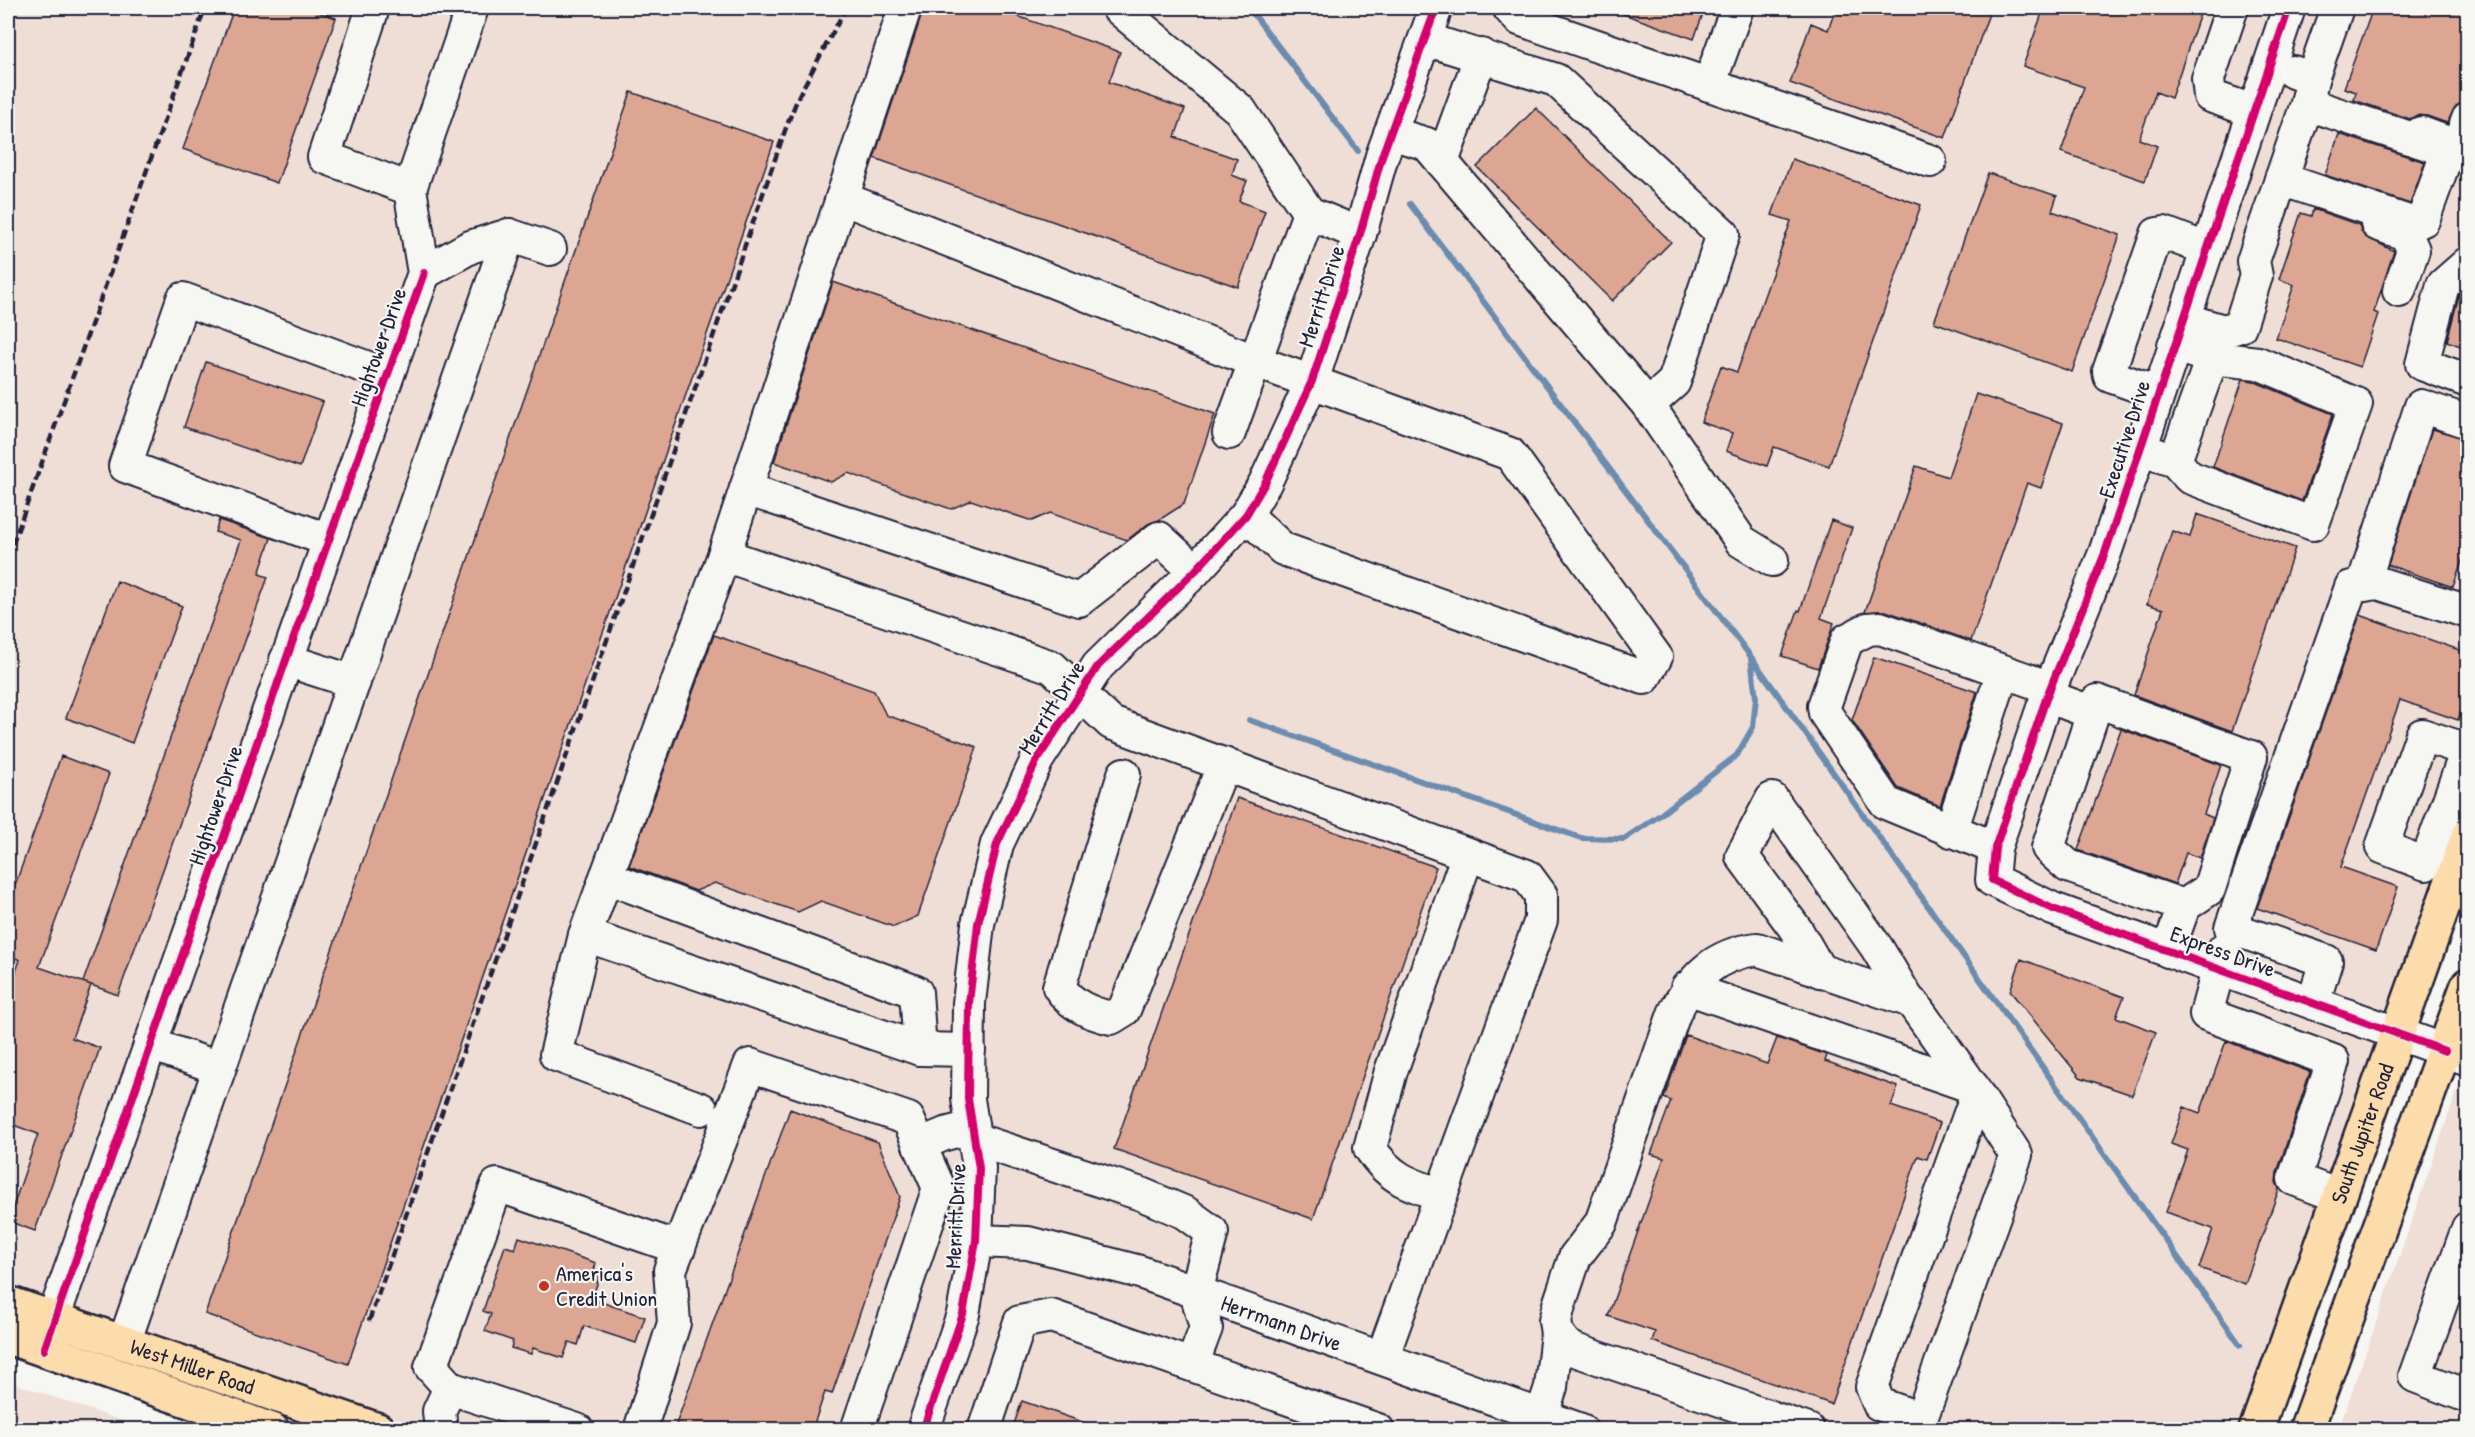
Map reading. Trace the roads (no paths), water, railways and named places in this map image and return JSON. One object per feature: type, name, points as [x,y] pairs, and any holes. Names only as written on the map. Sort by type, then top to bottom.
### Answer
[{"type":"main road","name":"South Jupiter Road","points":[[2256,1430],[2398,1034],[2460,825]]},
{"type":"main road","points":[[2306,1430],[2456,1055],[2468,985]]},
{"type":"main road","name":"West Miller Road","points":[[8,1303],[48,1334],[272,1430]]},
{"type":"main road","name":"West Miller Road","points":[[8,1337],[48,1334],[124,1342],[295,1399],[371,1428]]},
{"type":"street","points":[[373,8],[324,157],[410,189]]},
{"type":"street","points":[[472,8],[410,189],[424,273],[470,247],[509,235],[550,249]]},
{"type":"street","points":[[701,1109],[556,1055],[585,935],[724,555],[905,8]]},
{"type":"street","points":[[1118,8],[1240,110],[1309,213],[1360,234]]},
{"type":"street","name":"Merritt Drive","points":[[923,1430],[963,1314],[976,1241],[979,1168],[968,1099],[969,1003],[978,924],[997,844],[1037,760],[1098,666],[1195,571],[1246,515],[1265,483],[1312,381],[1390,133],[1436,8]]},
{"type":"street","points":[[1509,8],[1519,19],[1930,161]]},
{"type":"street","points":[[1709,85],[1737,8]]},
{"type":"street","points":[[2232,8],[2208,79],[2210,96],[2293,144]]},
{"type":"street","name":"Executive Drive","points":[[1992,880],[1995,849],[2049,692],[2105,553],[2289,8]]},
{"type":"street","points":[[2179,332],[2224,332],[2240,326],[2256,276],[2253,261],[2337,8]]},
{"type":"street","points":[[1425,39],[1481,55],[1556,81],[1723,234],[1674,382],[1648,405]]},
{"type":"street","points":[[1442,162],[1481,55]]},
{"type":"street","points":[[2270,64],[2310,91],[2341,105],[2448,143],[2459,143],[2468,119]]},
{"type":"street","points":[[2226,191],[2277,191],[2414,224],[2423,220],[2445,159],[2440,148],[2310,91]]},
{"type":"street","points":[[1390,133],[1427,144],[1648,405],[1741,541],[1772,560]]},
{"type":"street","points":[[2277,191],[2406,234],[2413,250],[2399,291]]},
{"type":"street","points":[[842,198],[1254,361],[1510,454],[1656,657],[1644,678],[1283,549],[1246,515]]},
{"type":"street","points":[[1229,433],[1309,213]]},
{"type":"street","points":[[2158,393],[2110,376],[2109,371],[2157,234],[2164,233],[2206,249]]},
{"type":"street","points":[[124,1342],[509,235]]},
{"type":"street","points":[[2468,263],[2443,285],[2422,364],[2468,381]]},
{"type":"street","name":"Hightower Drive","points":[[48,1334],[424,273]]},
{"type":"street","points":[[328,540],[125,466],[183,299],[387,375]]},
{"type":"street","points":[[2140,449],[2175,461],[2189,477],[2313,524],[2356,404],[2258,363],[2212,358],[2179,332]]},
{"type":"street","points":[[2175,461],[2212,358]]},
{"type":"street","points":[[2363,585],[2421,406],[2468,422]]},
{"type":"street","points":[[746,489],[1079,600],[1159,538],[1195,571]]},
{"type":"street","points":[[724,555],[1052,668],[1111,723],[1527,876],[1541,895],[1540,920],[1382,1358]]},
{"type":"street","points":[[2339,1196],[2294,1179],[2333,1061],[2206,1014],[2231,928],[2351,587],[2378,583],[2468,612]]},
{"type":"street","points":[[1995,849],[1886,803],[1825,712],[1824,706],[1847,640],[1868,629],[1880,628],[2003,671],[2093,713]]},
{"type":"street","points":[[285,660],[354,682]]},
{"type":"street","points":[[1951,831],[2003,671]]},
{"type":"street","points":[[2168,951],[2184,906],[2209,889],[2252,757],[2097,701],[2048,848],[2068,866],[2184,906]]},
{"type":"street","points":[[1124,774],[1059,987],[1068,1001],[1095,1014],[1111,1018],[1124,1010],[1224,764]]},
{"type":"street","points":[[1820,970],[1797,931],[1742,856],[1772,799],[1877,948],[1908,1000],[1914,1005],[1975,1091],[2016,1155],[1919,1424],[1879,1404],[1872,1387],[1975,1091]]},
{"type":"street","points":[[1441,1195],[1414,1186],[1382,1167],[1370,1148],[1391,1071],[1468,854]]},
{"type":"street","points":[[2053,909],[2068,866]]},
{"type":"street","points":[[606,877],[916,992],[920,1049]]},
{"type":"street","name":"Express Drive","points":[[1992,880],[2053,909],[2456,1055]]},
{"type":"street","points":[[2231,928],[2326,961],[2313,1003]]},
{"type":"street","points":[[585,935],[920,1049],[969,1050]]},
{"type":"street","points":[[1539,1422],[1551,1387],[1557,1333],[1555,1321],[1575,1257],[1601,1223],[1674,1014],[1688,988],[1704,971],[1737,951],[1757,949],[1908,1000]]},
{"type":"street","points":[[1688,988],[1975,1091]]},
{"type":"street","points":[[150,1044],[219,1068]]},
{"type":"street","points":[[640,1430],[674,1323],[670,1270],[750,1065],[908,1119],[939,1188],[857,1430]]},
{"type":"street","points":[[919,1145],[945,1134],[973,1133],[1141,1194],[1186,1213],[1212,1232],[1196,1292],[1206,1328],[1192,1365]]},
{"type":"street","points":[[577,1430],[450,1388],[431,1367],[497,1185],[679,1248]]},
{"type":"street","points":[[2467,1395],[2415,1376],[2468,1228]]},
{"type":"street","name":"Herrmann Drive","points":[[976,1241],[1028,1242],[1140,1272],[1382,1358],[1539,1422],[1581,1430]]},
{"type":"street","points":[[984,1430],[1020,1322],[1051,1316],[1378,1430]]},
{"type":"street","points":[[1557,1333],[1566,1345],[1575,1350],[1808,1430]]},
{"type":"street","points":[[441,1430],[439,1411],[450,1388]]},
{"type":"waterway","points":[[1249,8],[1358,151]]},
{"type":"waterway","points":[[1410,204],[1751,657],[2240,1345]]},
{"type":"waterway","points":[[1249,720],[1581,838],[1624,839],[1660,815],[1737,755],[1753,727],[1756,698],[1751,658]]},
{"type":"railway","points":[[8,557],[205,8]]},
{"type":"railway","points":[[369,1321],[787,125],[799,95],[846,8]]},
{"type":"place","name":"America's Credit Union","points":[[544,1286]]}]
